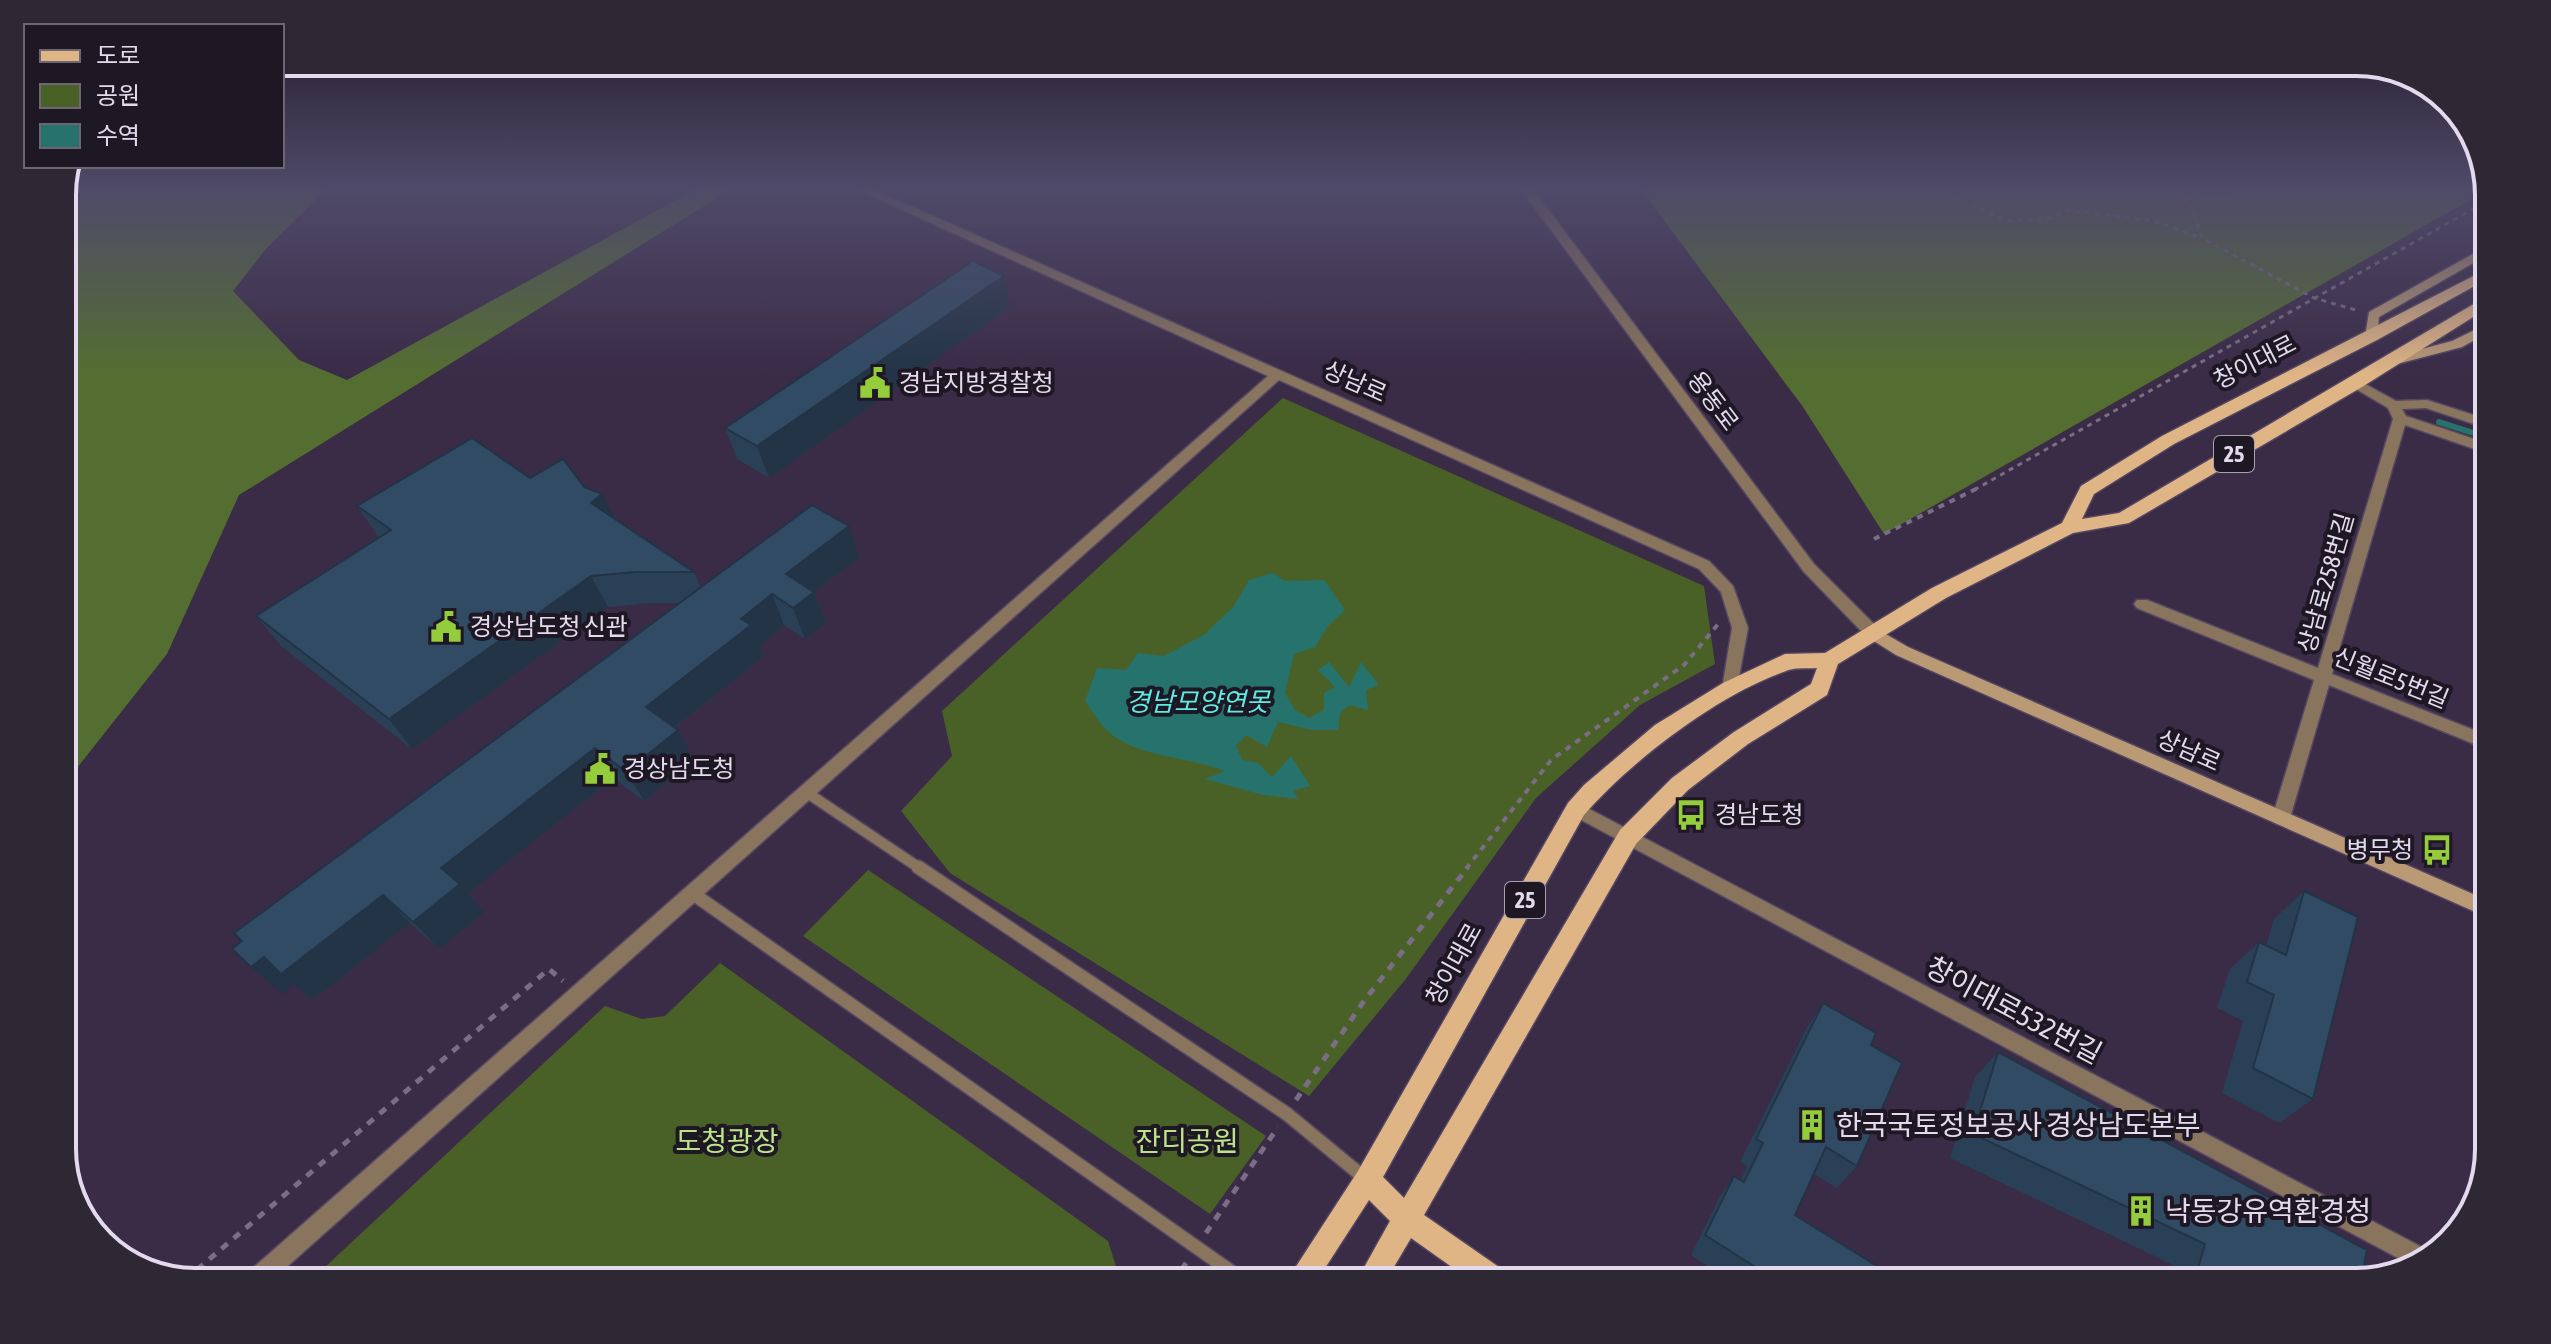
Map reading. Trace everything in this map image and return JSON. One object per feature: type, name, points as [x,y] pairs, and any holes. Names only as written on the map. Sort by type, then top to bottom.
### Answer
[{"type":"main road","points":[[2371,337],[2373,315],[2475,257]]},
{"type":"main road","name":"창이대로","points":[[2069,527],[2087,490],[2168,440],[2371,337],[2475,280]]},
{"type":"main road","name":"25","points":[[1829,660],[1939,593],[2069,527],[2123,519],[2356,383],[2475,309]]},
{"type":"main road","points":[[2391,361],[2457,344],[2475,334]]},
{"type":"main road","name":"상남로","points":[[1872,632],[1902,651],[2475,904]]},
{"type":"main road","points":[[1378,1268],[1628,837],[1693,775],[1741,738],[1820,689],[1829,660]]},
{"type":"main road","name":"창이대로","points":[[1310,1268],[1367,1180],[1576,809],[1592,791],[1662,731],[1730,689],[1785,662],[1829,660]]},
{"type":"main road","points":[[1367,1180],[1407,1219],[1476,1268]]},
{"type":"street","name":"상남로","points":[[1001,251],[1704,565],[1728,590],[1740,628],[1730,689]]},
{"type":"street","name":"용동로","points":[[1573,251],[1809,568],[1872,632]]},
{"type":"street","points":[[270,1268],[1278,374]]},
{"type":"street","points":[[2356,383],[2397,412],[2475,443]]},
{"type":"street","points":[[2397,412],[2427,404],[2475,420]]},
{"type":"street","name":"상남로258번길","points":[[2281,818],[2397,412]]},
{"type":"street","name":"신월로5번길","points":[[2142,604],[2475,737]]},
{"type":"street","name":"창이대로532번길","points":[[1576,809],[2412,1254]]},
{"type":"lane","points":[[806,792],[1287,1114],[1367,1180]]},
{"type":"lane","points":[[692,893],[1226,1268]]},
{"type":"path","points":[[2226,251],[2314,298],[2373,315]]},
{"type":"path","points":[[1874,539],[1948,505],[2398,251]]},
{"type":"path","points":[[1182,1268],[1364,1001],[1551,760],[1684,665],[1733,606]]},
{"type":"path","points":[[199,1268],[549,969],[578,995]]},
{"type":"green space","points":[[1283,398],[1704,586],[1715,664],[1640,705],[1536,798],[1405,980],[1309,1096],[950,873],[901,811],[952,756],[942,711]]},
{"type":"green space","name":"잔디공원","points":[[868,870],[1266,1136],[1210,1214],[803,936]]},
{"type":"green space","name":"도청광장","points":[[720,963],[1108,1241],[1117,1268],[324,1268],[605,1006],[642,1019],[665,1016]]},
{"type":"shaded area","points":[[76,251],[264,251],[233,291],[299,360],[347,380],[583,251],[632,251],[239,495],[167,654],[76,769]]},
{"type":"shaded area","points":[[1687,251],[2381,251],[1884,534],[1803,407]]},
{"type":"water","name":"경남모양연못","points":[[1273,573],[1285,581],[1324,580],[1345,610],[1328,626],[1315,647],[1294,654],[1285,693],[1295,710],[1309,718],[1324,710],[1324,693],[1335,687],[1318,670],[1329,662],[1349,687],[1361,662],[1379,685],[1366,690],[1368,710],[1349,705],[1340,713],[1338,730],[1312,730],[1278,722],[1267,747],[1246,735],[1236,746],[1242,760],[1258,763],[1272,777],[1291,756],[1310,786],[1293,791],[1298,799],[1263,795],[1205,779],[1225,771],[1152,753],[1125,743],[1108,732],[1085,701],[1097,668],[1126,670],[1138,653],[1164,656],[1205,634],[1234,606],[1249,580]]},
{"type":"building","points":[[973,261],[1004,276],[757,446],[725,428]]},
{"type":"building","name":"경상남도청 신관","points":[[472,438],[530,478],[563,459],[584,487],[602,494],[591,503],[694,572],[591,576],[389,719],[256,616],[391,530],[357,506]]},
{"type":"building","points":[[812,505],[849,526],[786,574],[814,592],[793,608],[772,594],[741,619],[751,625],[646,707],[678,730],[626,772],[595,748],[441,868],[460,884],[413,922],[383,895],[281,974],[264,957],[251,967],[232,949],[242,941],[234,933]]},
{"type":"building","points":[[2304,891],[2358,917],[2313,1099],[2253,1068],[2274,995],[2247,982],[2259,942],[2286,955]]},
{"type":"building","name":"한국국토정보공사 경상남도본부","points":[[1823,1003],[1876,1033],[1871,1045],[1902,1063],[1857,1166],[1826,1147],[1795,1215],[1880,1268],[1757,1268],[1705,1235],[1734,1176],[1744,1182],[1763,1143],[1756,1139]]},
{"type":"building","points":[[1998,1052],[2367,1250],[2364,1267],[2198,1268],[2205,1244],[1973,1134]]},
{"type":"waterway","points":[[2439,422],[2475,434]]},
{"type":"place","name":"경남지방경찰청","points":[[875,383]]},
{"type":"place","name":"경상남도청 신관","points":[[446,627]]},
{"type":"place","name":"경상남도청","points":[[600,769]]},
{"type":"place","name":"경남도청","points":[[1691,815]]},
{"type":"place","name":"병무청","points":[[2437,850]]},
{"type":"place","name":"한국국토정보공사 경상남도본부","points":[[1812,1125]]},
{"type":"place","name":"낙동강유역환경청","points":[[2141,1211]]}]
